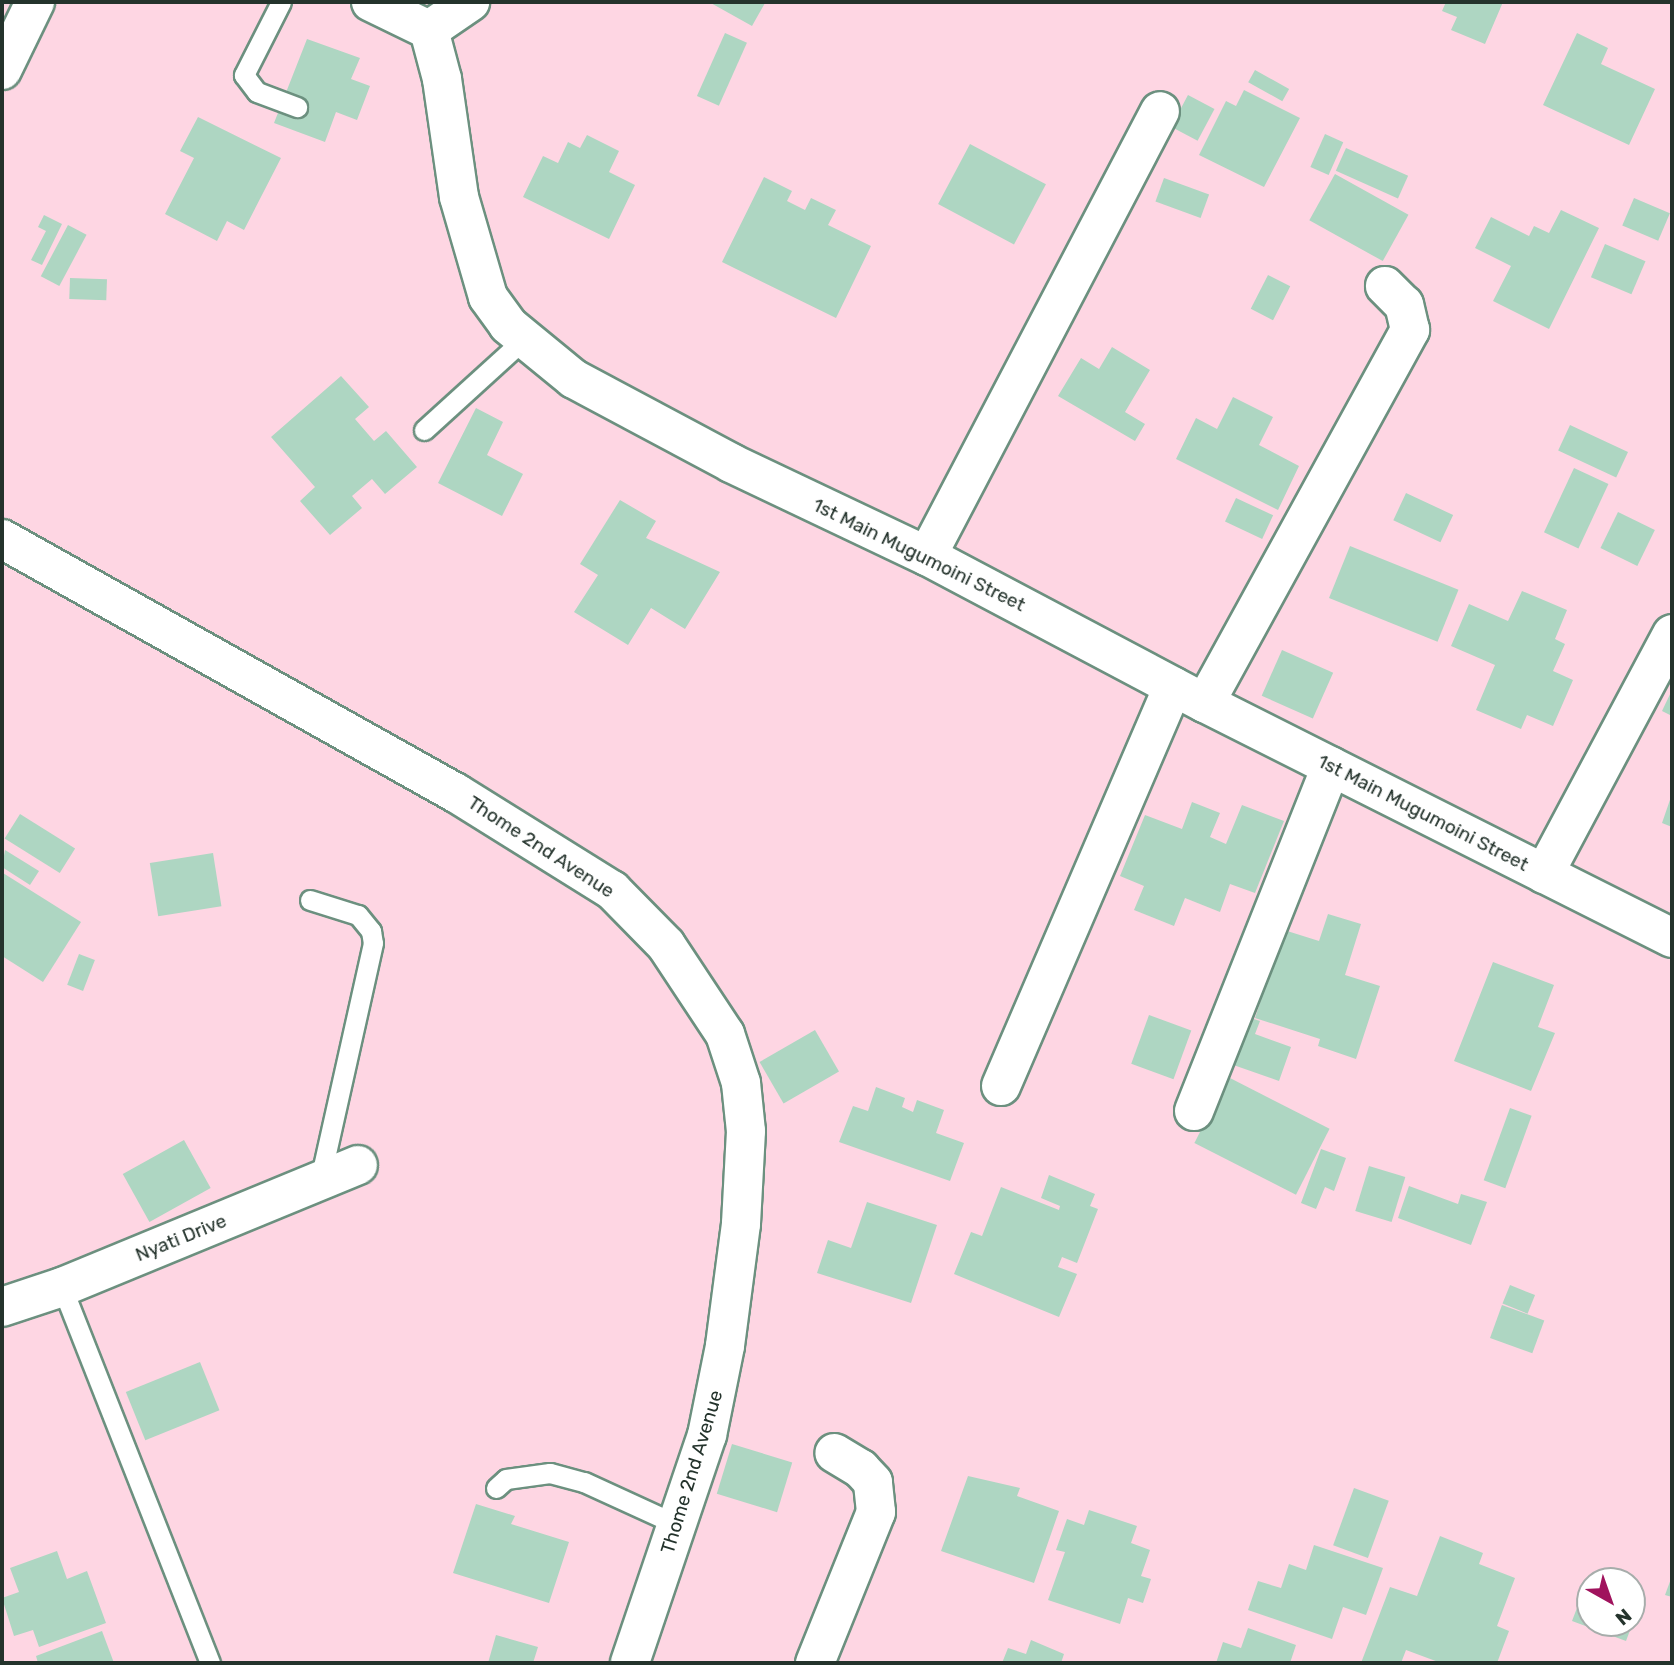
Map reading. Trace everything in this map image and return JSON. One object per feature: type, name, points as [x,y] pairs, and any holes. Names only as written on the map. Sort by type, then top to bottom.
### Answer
[{"type":"street","points":[[2,70],[34,2]]},
{"type":"street","points":[[371,2],[429,30],[470,2]]},
{"type":"street","name":"1st Main Mugumoini Street","points":[[429,30],[442,79],[459,197],[488,297],[523,340],[574,379],[731,463],[928,556],[1189,694],[1672,938]]},
{"type":"street","points":[[928,556],[1160,111]]},
{"type":"street","points":[[1001,1086],[1189,694],[1410,330],[1404,305],[1385,286]]},
{"type":"street","name":"Thome 2nd Avenue","points":[[2,539],[456,793],[612,890],[641,915],[696,986],[725,1034],[741,1083],[746,1170],[738,1258],[716,1401],[678,1525],[630,1663]]},
{"type":"street","points":[[1544,874],[1672,634]]},
{"type":"street","points":[[1194,1111],[1331,766]]},
{"type":"street","name":"Nyati Drive","points":[[2,1307],[62,1287],[358,1165]]},
{"type":"street","points":[[815,1663],[876,1513],[873,1482],[861,1469],[834,1453]]},
{"type":"lane","points":[[281,2],[244,75],[257,92],[298,107]]},
{"type":"lane","points":[[424,430],[523,340]]},
{"type":"lane","points":[[310,900],[358,915],[371,931],[373,943],[320,1180]]},
{"type":"lane","points":[[62,1287],[209,1663]]},
{"type":"lane","points":[[496,1488],[506,1479],[550,1473],[584,1482],[678,1525]]},
{"type":"shaded area","points":[[2,2],[1672,2],[1672,1663],[2,1663]]},
{"type":"building","points":[[709,2],[762,2],[765,3],[752,26]]},
{"type":"building","points":[[1446,2],[1503,2],[1485,44],[1451,30],[1457,17],[1442,11]]},
{"type":"building","points":[[725,33],[747,43],[719,106],[697,96]]},
{"type":"building","points":[[1577,33],[1608,48],[1601,64],[1655,89],[1629,145],[1543,105]]},
{"type":"building","points":[[307,39],[360,58],[351,79],[370,86],[357,120],[336,112],[325,142],[274,123]]},
{"type":"building","points":[[1255,70],[1289,89],[1282,101],[1248,82]]},
{"type":"building","points":[[1244,90],[1300,118],[1264,187],[1199,155],[1226,101],[1236,106]]},
{"type":"building","points":[[1188,95],[1214,109],[1198,141],[1171,127]]},
{"type":"building","points":[[198,117],[281,158],[244,230],[227,221],[217,241],[165,214],[194,158],[180,151]]},
{"type":"building","points":[[1325,134],[1343,142],[1329,175],[1310,167]]},
{"type":"building","points":[[587,135],[619,151],[609,172],[635,185],[609,239],[523,197],[543,156],[558,163],[568,142],[580,148]]},
{"type":"building","points":[[970,144],[1046,184],[1014,244],[938,204]]},
{"type":"building","points":[[1346,148],[1408,176],[1398,198],[1336,171]]},
{"type":"building","points":[[1335,174],[1408,215],[1383,261],[1309,220]]},
{"type":"building","points":[[764,177],[792,191],[787,201],[805,210],[811,198],[836,210],[828,225],[871,246],[836,318],[722,262]]},
{"type":"building","points":[[1164,178],[1209,194],[1201,218],[1155,201]]},
{"type":"building","points":[[1634,198],[1670,213],[1658,241],[1622,226]]},
{"type":"building","points":[[1561,210],[1599,228],[1549,329],[1493,301],[1511,266],[1475,248],[1491,217],[1529,236],[1534,226],[1549,233]]},
{"type":"building","points":[[44,215],[62,224],[42,265],[31,260],[46,231],[38,227]]},
{"type":"building","points":[[68,225],[87,235],[59,286],[41,276]]},
{"type":"building","points":[[1605,244],[1646,261],[1631,294],[1591,277]]},
{"type":"building","points":[[1268,275],[1290,286],[1273,320],[1251,309]]},
{"type":"building","points":[[70,278],[107,279],[106,300],[69,299]]},
{"type":"building","points":[[1112,347],[1150,370],[1125,412],[1145,424],[1135,441],[1058,396],[1081,358],[1099,369]]},
{"type":"building","points":[[341,376],[369,407],[355,419],[374,441],[386,431],[417,467],[385,494],[372,479],[352,496],[362,508],[330,535],[300,501],[315,487],[271,437]]},
{"type":"building","points":[[1233,397],[1273,417],[1259,445],[1299,466],[1278,510],[1176,459],[1196,418],[1217,429]]},
{"type":"building","points":[[476,408],[503,422],[487,455],[523,474],[502,516],[438,483]]},
{"type":"building","points":[[1570,425],[1628,452],[1616,477],[1558,450]]},
{"type":"building","points":[[1574,468],[1608,484],[1578,548],[1544,532]]},
{"type":"building","points":[[1406,493],[1453,515],[1440,542],[1393,520]]},
{"type":"building","points":[[1236,498],[1273,515],[1262,539],[1225,522]]},
{"type":"building","points":[[620,500],[656,521],[646,538],[720,572],[685,629],[651,608],[628,645],[574,612],[598,575],[580,564]]},
{"type":"building","points":[[1618,512],[1655,530],[1637,566],[1600,548]]},
{"type":"building","points":[[1350,546],[1458,590],[1438,642],[1329,598]]},
{"type":"building","points":[[1522,591],[1567,610],[1555,639],[1565,644],[1553,671],[1573,680],[1553,726],[1527,715],[1521,729],[1476,710],[1495,665],[1451,646],[1469,604],[1508,621]]},
{"type":"building","points":[[1282,650],[1333,673],[1313,718],[1262,696]]},
{"type":"building","points":[[1672,690],[1672,716],[1662,711]]},
{"type":"building","points":[[1672,794],[1672,827],[1662,823]]},
{"type":"building","points":[[1192,802],[1220,813],[1210,837],[1226,844],[1242,805],[1284,821],[1255,893],[1230,884],[1220,912],[1185,898],[1174,926],[1134,910],[1144,886],[1120,876],[1145,815],[1182,829]]},
{"type":"building","points":[[20,814],[75,848],[60,873],[5,839]]},
{"type":"building","points":[[5,850],[39,871],[30,885],[2,867]]},
{"type":"building","points":[[213,853],[221,906],[158,916],[150,863]]},
{"type":"building","points":[[3,873],[81,922],[43,982],[2,956]]},
{"type":"building","points":[[1328,914],[1361,924],[1345,975],[1380,986],[1356,1059],[1318,1046],[1320,1039],[1255,1018],[1284,930],[1319,941]]},
{"type":"building","points":[[79,954],[95,960],[83,991],[67,985]]},
{"type":"building","points":[[1493,962],[1554,985],[1538,1027],[1555,1033],[1531,1091],[1454,1061]]},
{"type":"building","points":[[1238,1014],[1260,1021],[1255,1034],[1291,1047],[1279,1081],[1222,1061]]},
{"type":"building","points":[[1149,1015],[1191,1030],[1174,1079],[1131,1064]]},
{"type":"building","points":[[815,1030],[839,1072],[784,1104],[760,1062]]},
{"type":"building","points":[[1228,1077],[1330,1129],[1296,1195],[1194,1143]]},
{"type":"building","points":[[876,1087],[905,1098],[902,1107],[913,1112],[917,1100],[944,1110],[936,1133],[964,1143],[950,1181],[839,1142],[853,1106],[868,1111]]},
{"type":"building","points":[[1510,1108],[1532,1116],[1505,1188],[1484,1180]]},
{"type":"building","points":[[184,1140],[211,1188],[149,1222],[123,1174]]},
{"type":"building","points":[[1321,1149],[1346,1158],[1334,1191],[1325,1187],[1316,1209],[1301,1203]]},
{"type":"building","points":[[1369,1166],[1405,1177],[1392,1222],[1355,1211]]},
{"type":"building","points":[[1049,1175],[1095,1194],[1090,1206],[1098,1209],[1077,1263],[1062,1257],[1058,1267],[1077,1274],[1059,1317],[954,1274],[971,1232],[982,1236],[1001,1187],[1059,1210],[1060,1206],[1041,1198]]},
{"type":"building","points":[[1409,1186],[1458,1204],[1461,1194],[1487,1202],[1471,1245],[1398,1218]]},
{"type":"building","points":[[867,1202],[937,1225],[911,1303],[817,1273],[828,1240],[851,1248]]},
{"type":"building","points":[[1510,1285],[1535,1295],[1528,1314],[1503,1304]]},
{"type":"building","points":[[1502,1305],[1544,1320],[1532,1353],[1490,1338]]},
{"type":"building","points":[[200,1362],[219,1410],[145,1440],[126,1392]]},
{"type":"building","points":[[732,1444],[792,1462],[777,1512],[717,1494]]},
{"type":"building","points":[[968,1476],[1020,1488],[1017,1496],[1059,1511],[1034,1583],[941,1551]]},
{"type":"building","points":[[1354,1488],[1389,1501],[1368,1558],[1333,1545]]},
{"type":"building","points":[[476,1504],[515,1516],[511,1524],[569,1542],[549,1603],[453,1573]]},
{"type":"building","points":[[1089,1510],[1137,1526],[1131,1543],[1150,1550],[1141,1576],[1151,1579],[1143,1603],[1128,1598],[1120,1624],[1048,1600],[1065,1552],[1056,1550],[1067,1519],[1084,1525]]},
{"type":"building","points":[[1440,1536],[1483,1553],[1479,1564],[1515,1578],[1497,1626],[1509,1631],[1497,1663],[1441,1663],[1406,1650],[1401,1663],[1361,1663],[1390,1587],[1417,1596]]},
{"type":"building","points":[[1314,1545],[1383,1568],[1366,1615],[1343,1607],[1332,1639],[1248,1610],[1258,1581],[1281,1588],[1289,1564],[1306,1570]]},
{"type":"building","points":[[57,1551],[67,1579],[87,1571],[106,1623],[39,1647],[33,1630],[14,1636],[2,1598],[19,1592],[10,1568]]},
{"type":"building","points":[[1672,1576],[1672,1597],[1665,1595]]},
{"type":"building","points":[[1248,1628],[1296,1645],[1290,1663],[1216,1663],[1223,1642],[1241,1648]]},
{"type":"building","points":[[102,1631],[114,1663],[38,1663],[36,1656]]},
{"type":"building","points":[[496,1635],[538,1647],[533,1663],[488,1663]]},
{"type":"building","points":[[1031,1640],[1064,1654],[1061,1663],[1002,1663],[1008,1648],[1026,1654]]}]
